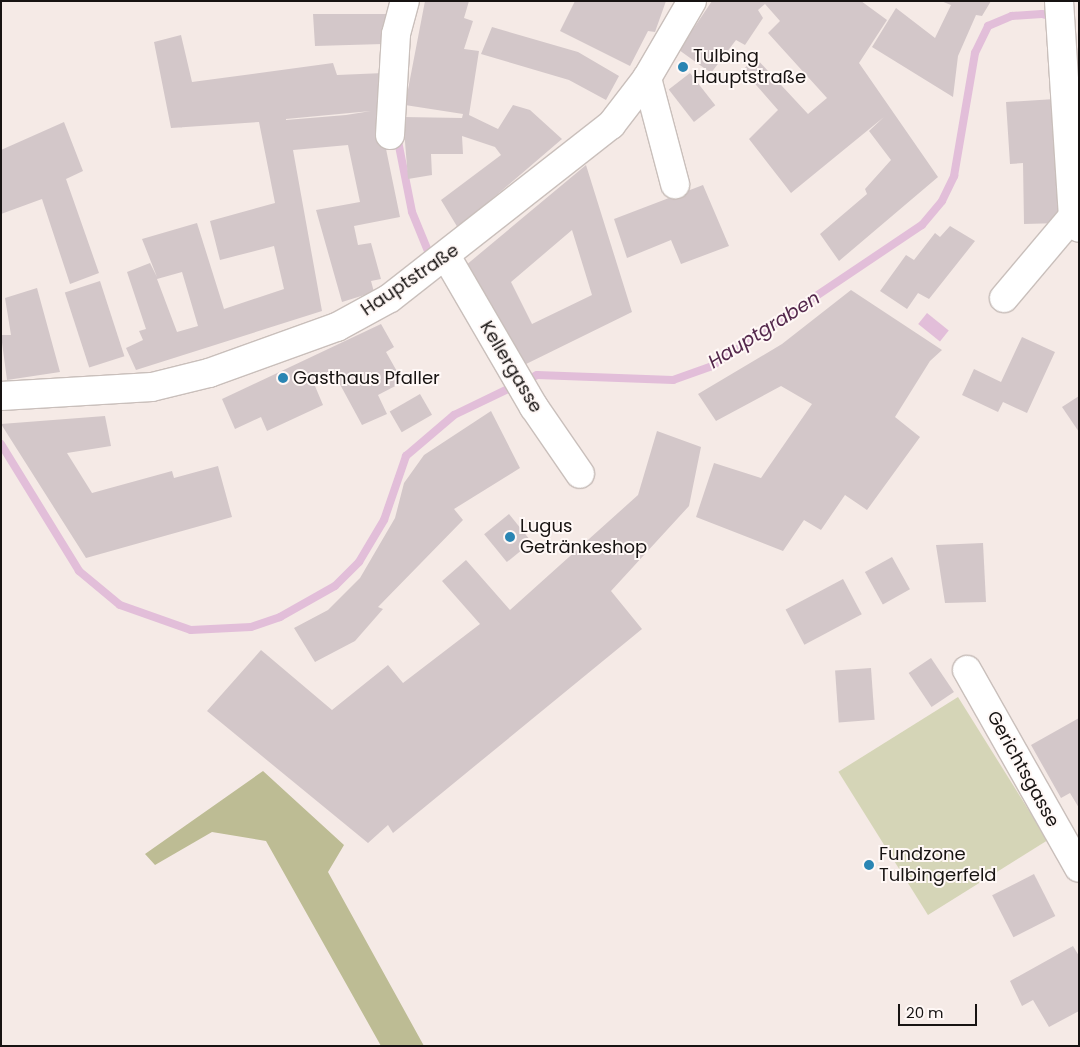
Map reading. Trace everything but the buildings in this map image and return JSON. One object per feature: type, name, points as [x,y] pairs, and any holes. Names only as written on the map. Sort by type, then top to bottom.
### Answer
[{"type":"street","points":[[390,135],[396,34],[405,1]]},
{"type":"street","name":"Hauptstraße","points":[[1,410],[14,397],[152,387],[209,374],[337,327],[390,298],[611,125],[647,78],[692,1]]},
{"type":"street","points":[[1004,298],[1076,222],[1060,37],[1059,1]]},
{"type":"street","points":[[1069,1],[1079,5]]},
{"type":"street","points":[[647,78],[675,184]]},
{"type":"street","name":"Kellergasse","points":[[446,256],[511,370],[580,474]]},
{"type":"street","name":"Gerichtsgasse","points":[[967,670],[1079,868]]},
{"type":"green space","points":[[958,697],[1048,840],[928,915],[838,772]]},
{"type":"green space","points":[[263,771],[344,845],[328,872],[424,1046],[381,1046],[266,841],[212,832],[155,865],[145,854]]},
{"type":"shaded area","points":[[927,313],[949,331],[940,342],[918,324]]},
{"type":"waterway","name":"Hauptgraben","points":[[1,444],[79,571],[120,605],[191,630],[251,627],[280,617],[335,586],[359,562],[384,520],[406,456],[454,415],[537,375],[673,380],[712,366],[922,225],[942,201],[954,176],[975,53],[988,26],[1012,16],[1042,14],[1056,18]]},
{"type":"waterway","points":[[397,136],[412,212],[428,251]]},
{"type":"place","name":"Tulbing Hauptstraße","points":[[683,67]]},
{"type":"place","name":"Gasthaus Pfaller","points":[[283,378]]},
{"type":"place","name":"Lugus Getränkeshop","points":[[510,537]]},
{"type":"place","name":"Fundzone Tulbingerfeld","points":[[869,865]]}]
